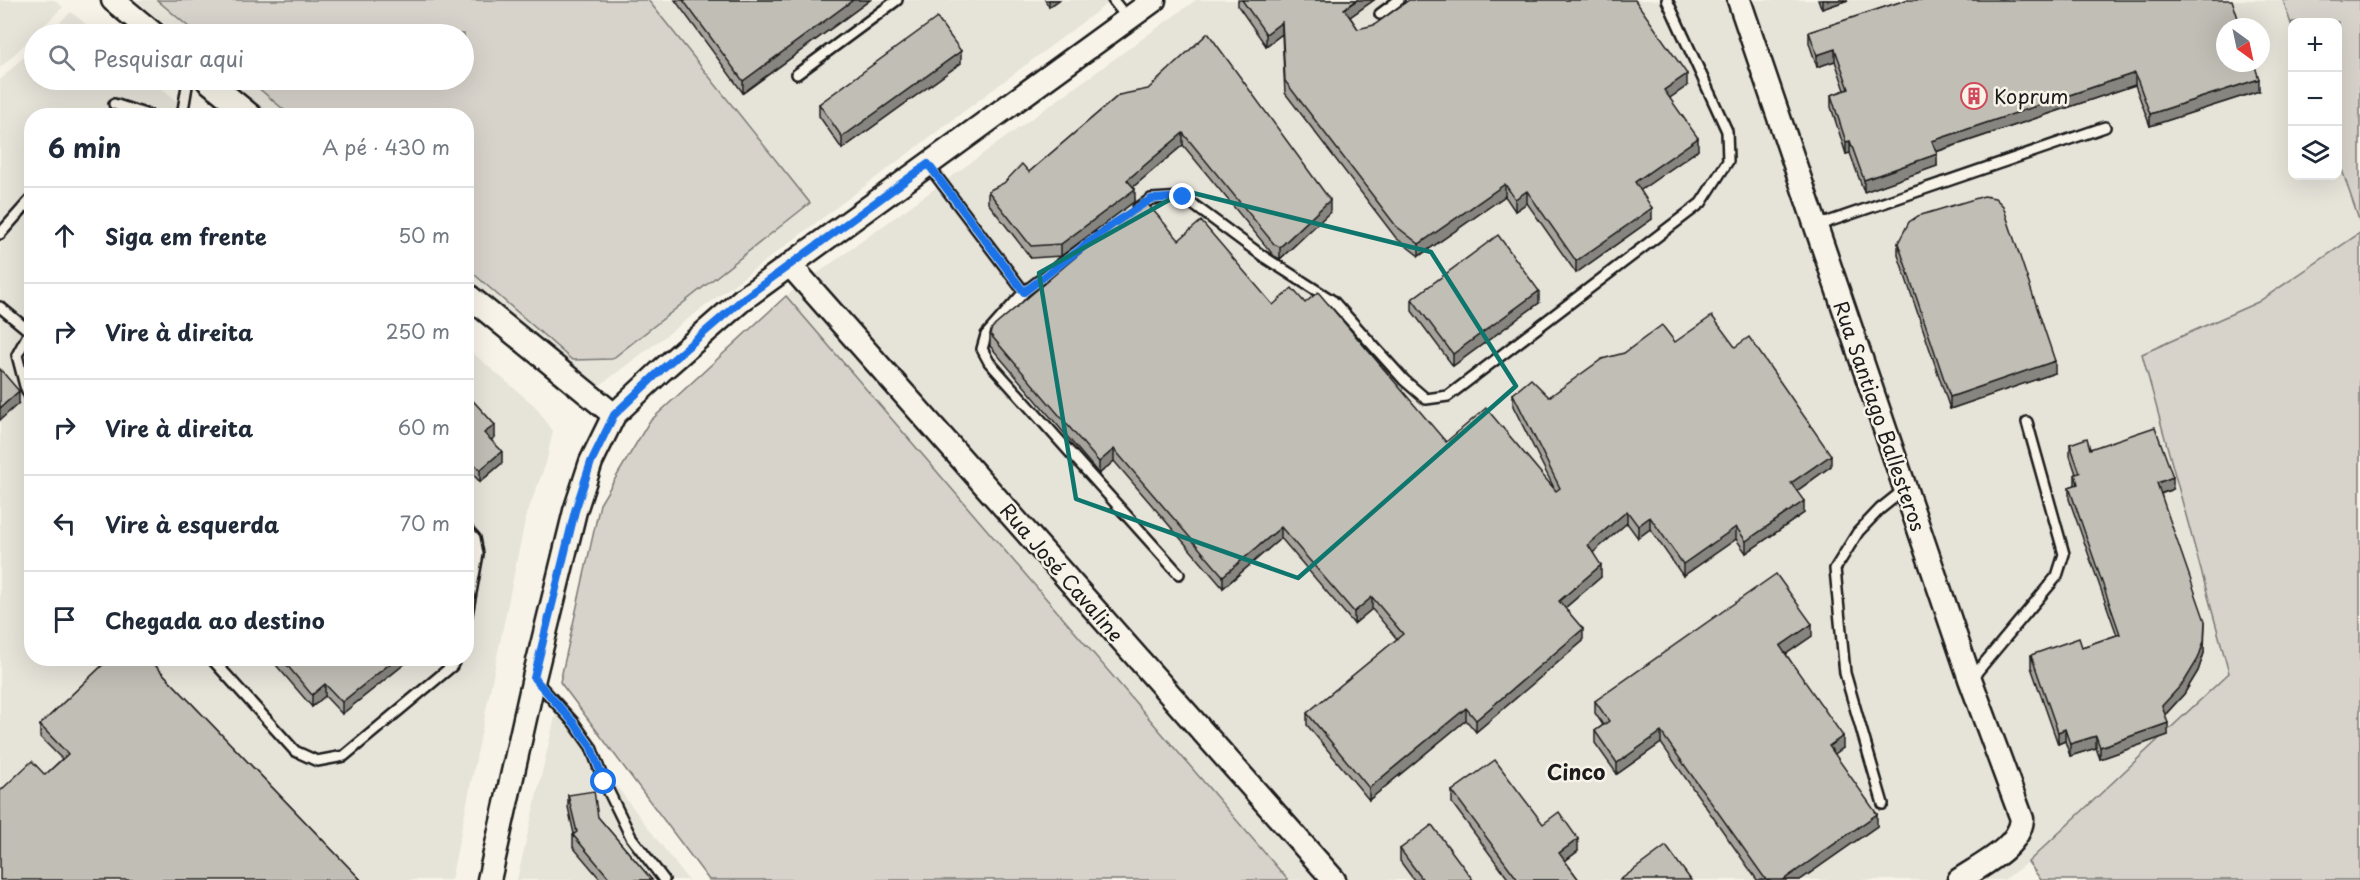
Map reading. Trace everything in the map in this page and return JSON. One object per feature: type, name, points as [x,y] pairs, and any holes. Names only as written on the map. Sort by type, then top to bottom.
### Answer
[{"type":"street","points":[[114,0],[142,24]]},
{"type":"street","points":[[489,880],[534,678],[575,511],[591,462],[614,415],[662,369],[734,307],[1154,0]]},
{"type":"street","name":"Rua Santiago Ballesteros","points":[[1739,0],[1970,679],[2022,819],[2022,830],[2013,842],[1959,880]]},
{"type":"street","points":[[219,90],[241,108]]},
{"type":"street","name":"Rua José Cavaline","points":[[790,265],[1334,880]]},
{"type":"street","points":[[474,301],[614,415]]},
{"type":"lane","points":[[797,74],[897,0]]},
{"type":"lane","points":[[1113,0],[1128,19]]},
{"type":"lane","points":[[1380,14],[1399,0]]},
{"type":"lane","points":[[1132,212],[1151,199],[1183,197],[1264,257],[1332,301],[1404,380],[1426,399],[1448,396],[1701,203],[1728,161],[1727,130],[1667,0]]},
{"type":"lane","points":[[183,108],[186,90]]},
{"type":"lane","points":[[114,104],[127,108]]},
{"type":"lane","points":[[1816,226],[2105,127]]},
{"type":"lane","points":[[928,164],[1024,292]]},
{"type":"lane","points":[[0,234],[24,213]]},
{"type":"lane","points":[[1104,231],[1024,292],[986,335],[982,349],[989,362],[1179,574]]},
{"type":"lane","points":[[0,307],[24,324]]},
{"type":"lane","points":[[24,340],[17,355],[24,382]]},
{"type":"lane","points":[[1970,679],[2057,576],[2064,554],[2027,422]]},
{"type":"lane","points":[[1883,804],[1845,673],[1835,569],[1858,532],[1880,509],[1905,489]]},
{"type":"lane","points":[[474,537],[478,554],[474,576]]},
{"type":"lane","points":[[218,666],[295,751],[317,761],[344,756],[452,666]]},
{"type":"lane","points":[[534,678],[574,723],[591,747],[604,782],[631,837],[664,880]]},
{"type":"highlighted area","points":[[1185,191],[1431,252],[1516,386],[1298,578],[1076,499],[1039,273]]},
{"type":"shaded area","points":[[0,0],[54,0],[63,7],[45,24],[24,24],[24,45],[0,68]]},
{"type":"shaded area","points":[[136,0],[1112,0],[587,395],[474,295],[474,108],[260,108],[239,90],[474,90],[474,24],[164,24]]},
{"type":"shaded area","points":[[157,0],[648,0],[810,203],[612,359],[572,360],[474,274],[474,108],[282,108],[261,90],[474,90],[474,24],[185,24]]},
{"type":"shaded area","points":[[1196,0],[2283,0],[2289,18],[2288,180],[2342,180],[2342,170],[2360,224],[2360,233],[2258,302],[2142,354],[2229,673],[2028,862],[2004,880],[1288,880],[786,296]]},
{"type":"shaded area","points":[[2283,0],[2360,0],[2360,223],[2342,170],[2342,18],[2289,18]]},
{"type":"shaded area","points":[[71,12],[86,24],[58,24]]},
{"type":"shaded area","points":[[24,57],[24,90],[163,90],[185,108],[24,108],[24,666],[474,666],[474,354],[535,406],[553,431],[546,463],[526,516],[451,880],[0,880],[0,80]]},
{"type":"shaded area","points":[[2360,233],[2360,880],[2041,880],[2028,862],[2229,673],[2142,354],[2258,302]]},
{"type":"shaded area","points":[[786,296],[1288,880],[709,880],[560,682],[600,504],[649,422]]},
{"type":"shaded area","points":[[557,708],[688,880],[517,880]]},
{"type":"building","points":[[683,0],[853,0],[743,81]]},
{"type":"building","points":[[1242,0],[1357,0],[1344,9],[1358,29],[1374,25],[1409,0],[1635,0],[1687,74],[1664,90],[1698,138],[1635,182],[1652,208],[1576,261],[1527,191],[1515,199],[1505,184],[1419,244],[1396,226],[1285,81],[1282,22],[1266,34]]},
{"type":"building","name":"Koprum","points":[[1906,0],[2232,0],[2238,18],[2216,18],[2216,72],[2257,72],[2259,79],[2150,114],[2135,73],[1932,141],[1937,154],[1864,180],[1850,141],[1846,142],[1831,95],[1849,89],[1835,49],[1817,55],[1809,32]]},
{"type":"building","points":[[937,18],[961,51],[842,137],[819,104]]},
{"type":"building","points":[[1208,33],[1330,200],[1280,247],[1274,244],[1183,133],[1127,180],[1135,189],[1061,244],[1031,246],[988,191],[1004,183],[1022,164],[1029,172],[1119,95],[1148,89]]},
{"type":"building","points":[[1984,196],[1995,198],[2003,206],[2055,361],[1950,397],[1898,243],[1909,222],[1918,216]]},
{"type":"building","points":[[1144,200],[1179,240],[1201,221],[1273,305],[1292,288],[1305,303],[1318,292],[1446,442],[1486,408],[1556,491],[1560,488],[1513,394],[1531,379],[1549,397],[1602,359],[1624,353],[1662,325],[1675,342],[1712,316],[1735,347],[1749,337],[1831,455],[1791,483],[1804,501],[1746,541],[1736,527],[1683,564],[1650,517],[1638,526],[1627,511],[1588,545],[1601,565],[1559,601],[1583,629],[1476,720],[1466,708],[1369,788],[1307,713],[1403,634],[1372,597],[1354,612],[1281,527],[1223,576],[1114,449],[1099,462],[990,334],[992,328],[1094,241],[1085,242]]},
{"type":"building","points":[[1498,235],[1539,291],[1453,354],[1412,299]]},
{"type":"building","points":[[0,369],[19,391],[0,408]]},
{"type":"building","points":[[474,402],[495,425],[484,433],[502,451],[480,470],[474,464]]},
{"type":"building","points":[[2155,427],[2173,477],[2157,483],[2205,621],[2204,641],[2198,659],[2184,682],[2162,706],[2168,723],[2100,747],[2096,736],[2070,744],[2065,729],[2058,732],[2031,655],[2079,638],[2082,647],[2120,634],[2069,487],[2078,484],[2075,474],[2080,473],[2070,444],[2087,438],[2090,449]]},
{"type":"building","points":[[1776,574],[1812,624],[1780,646],[1843,736],[1829,746],[1877,814],[1783,880],[1766,880],[1661,732],[1617,763],[1595,731],[1609,721],[1595,701]]},
{"type":"building","points":[[102,666],[156,666],[361,880],[0,880],[0,791],[32,761],[45,775],[68,754],[40,725]]},
{"type":"building","points":[[288,666],[387,666],[342,702],[325,684],[312,695]]},
{"type":"building","points":[[1495,760],[1543,824],[1559,812],[1578,839],[1559,853],[1579,880],[1518,880],[1452,791]]},
{"type":"building","points":[[594,791],[598,817],[652,880],[611,880],[573,835],[577,832],[568,795]]},
{"type":"building","points":[[1432,825],[1473,880],[1423,880],[1400,849]]},
{"type":"building","points":[[1666,846],[1691,880],[1620,880]]},
{"type":"place","name":"Koprum","points":[[1974,96]]},
{"type":"district","name":"Cinco","points":[[1576,771]]},
{"type":"route","points":[[604,782],[591,747],[574,723],[534,678],[575,511],[591,462],[614,415],[662,369],[743,299],[928,164],[1024,292],[1113,224],[1151,199],[1183,197]]}]
